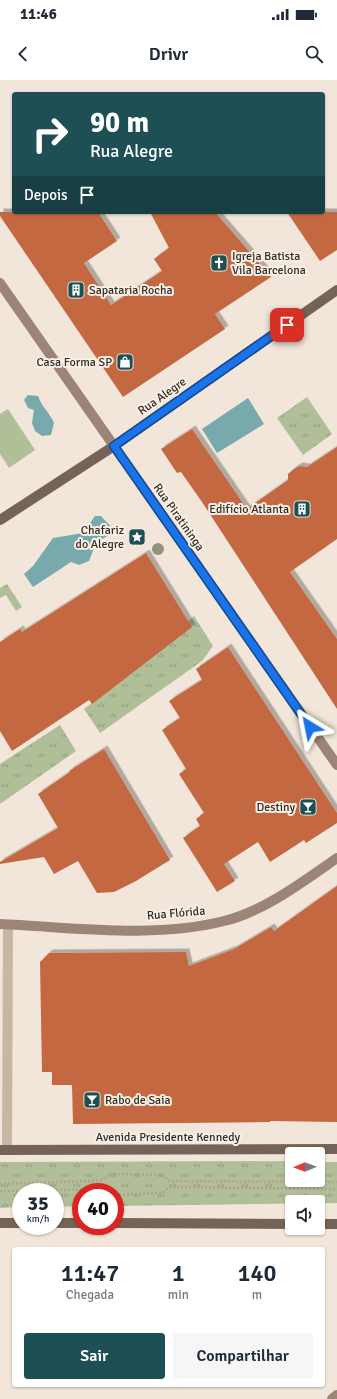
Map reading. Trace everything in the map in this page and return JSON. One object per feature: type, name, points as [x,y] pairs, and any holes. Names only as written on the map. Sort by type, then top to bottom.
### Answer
[{"type":"main road","name":"Rua Alegre","points":[[0,520],[114,446],[337,290]]},
{"type":"main road","name":"Avenida Presidente Kennedy","points":[[3,1150],[337,1149]]},
{"type":"main road","points":[[0,1223],[12,1223]]},
{"type":"main road","points":[[124,1223],[285,1224]]},
{"type":"main road","points":[[325,1224],[337,1224]]},
{"type":"street","name":"Rua Piratininga","points":[[0,283],[337,765]]},
{"type":"street","name":"Rua Flórida","points":[[4,925],[134,930],[176,929],[225,921],[269,903],[337,858]]},
{"type":"street","points":[[3,1150],[4,925]]},
{"type":"street","points":[[332,1399],[337,1395]]},
{"type":"path","points":[[0,1184],[89,1182],[101,1180],[111,1174],[161,1175],[170,1181],[337,1182]]},
{"type":"path","points":[[124,1195],[162,1193],[170,1187],[337,1189]]},
{"type":"path","points":[[0,1191],[72,1190]]},
{"type":"green space","points":[[307,397],[332,434],[303,455],[277,418]]},
{"type":"green space","points":[[8,409],[35,450],[9,468],[0,454],[0,414]]},
{"type":"green space","points":[[7,584],[22,607],[16,611],[6,595],[0,598],[0,588]]},
{"type":"green space","points":[[194,616],[213,646],[202,661],[100,733],[84,709],[191,627],[188,621]]},
{"type":"green space","points":[[60,725],[76,751],[0,804],[0,764]]},
{"type":"green space","points":[[285,1161],[285,1187],[325,1187],[325,1162],[337,1162],[337,1203],[325,1203],[325,1195],[285,1195],[285,1204],[124,1206],[124,1183],[72,1183],[72,1206],[64,1207],[64,1183],[12,1183],[12,1207],[0,1208],[0,1162]]},
{"type":"water","points":[[28,395],[38,396],[41,404],[52,419],[54,423],[51,435],[42,436],[35,431],[32,423],[34,410],[28,408],[24,400]]},
{"type":"water","points":[[248,398],[264,424],[217,453],[202,429]]},
{"type":"water","points":[[95,516],[101,516],[115,531],[96,543],[89,561],[79,565],[71,562],[33,587],[24,574],[33,566],[53,538],[83,533]]},
{"type":"building","points":[[0,212],[12,212],[12,214],[99,214],[117,241],[84,263],[111,305],[162,271],[154,259],[169,248],[151,214],[217,214],[271,277],[215,314],[225,329],[123,397],[0,216]]},
{"type":"building","points":[[325,212],[337,212],[337,250],[320,261],[288,214],[325,214]]},
{"type":"building","points":[[192,429],[247,509],[288,480],[288,474],[294,469],[299,466],[307,467],[337,447],[337,539],[290,572],[337,639],[337,709],[202,502],[181,472],[177,473],[161,449]]},
{"type":"building","points":[[146,553],[192,627],[92,704],[89,700],[12,751],[0,731],[0,642],[20,629],[22,632]]},
{"type":"building","points":[[228,647],[337,813],[337,823],[306,843],[304,840],[270,862],[258,842],[224,864],[235,881],[217,892],[183,838],[200,826],[196,819],[204,813],[179,774],[186,769],[162,730],[180,718],[169,701],[202,680],[196,669]]},
{"type":"building","points":[[104,749],[170,860],[136,881],[114,892],[97,893],[78,861],[54,874],[44,857],[0,864],[0,862],[58,828],[38,794],[70,772],[69,771]]},
{"type":"building","points":[[337,886],[337,1122],[270,1121],[73,1124],[72,1085],[52,1085],[52,1072],[42,1072],[40,962],[49,953],[186,952],[189,966],[234,949],[271,927],[274,931]]},
{"type":"place","name":"Igreja Batista Vila Barcelona","points":[[219,263]]},
{"type":"place","name":"Sapataria Rocha","points":[[76,290]]},
{"type":"place","name":"Casa Forma SP","points":[[125,362]]},
{"type":"place","name":"Edifício Atlanta","points":[[302,509]]},
{"type":"place","name":"Chafariz do Alegre","points":[[137,537]]},
{"type":"place","name":"Destiny","points":[[308,807]]},
{"type":"place","name":"Rabo de Saia","points":[[92,1100]]},
{"type":"route","points":[[287,325],[114,446],[310,727]]}]
